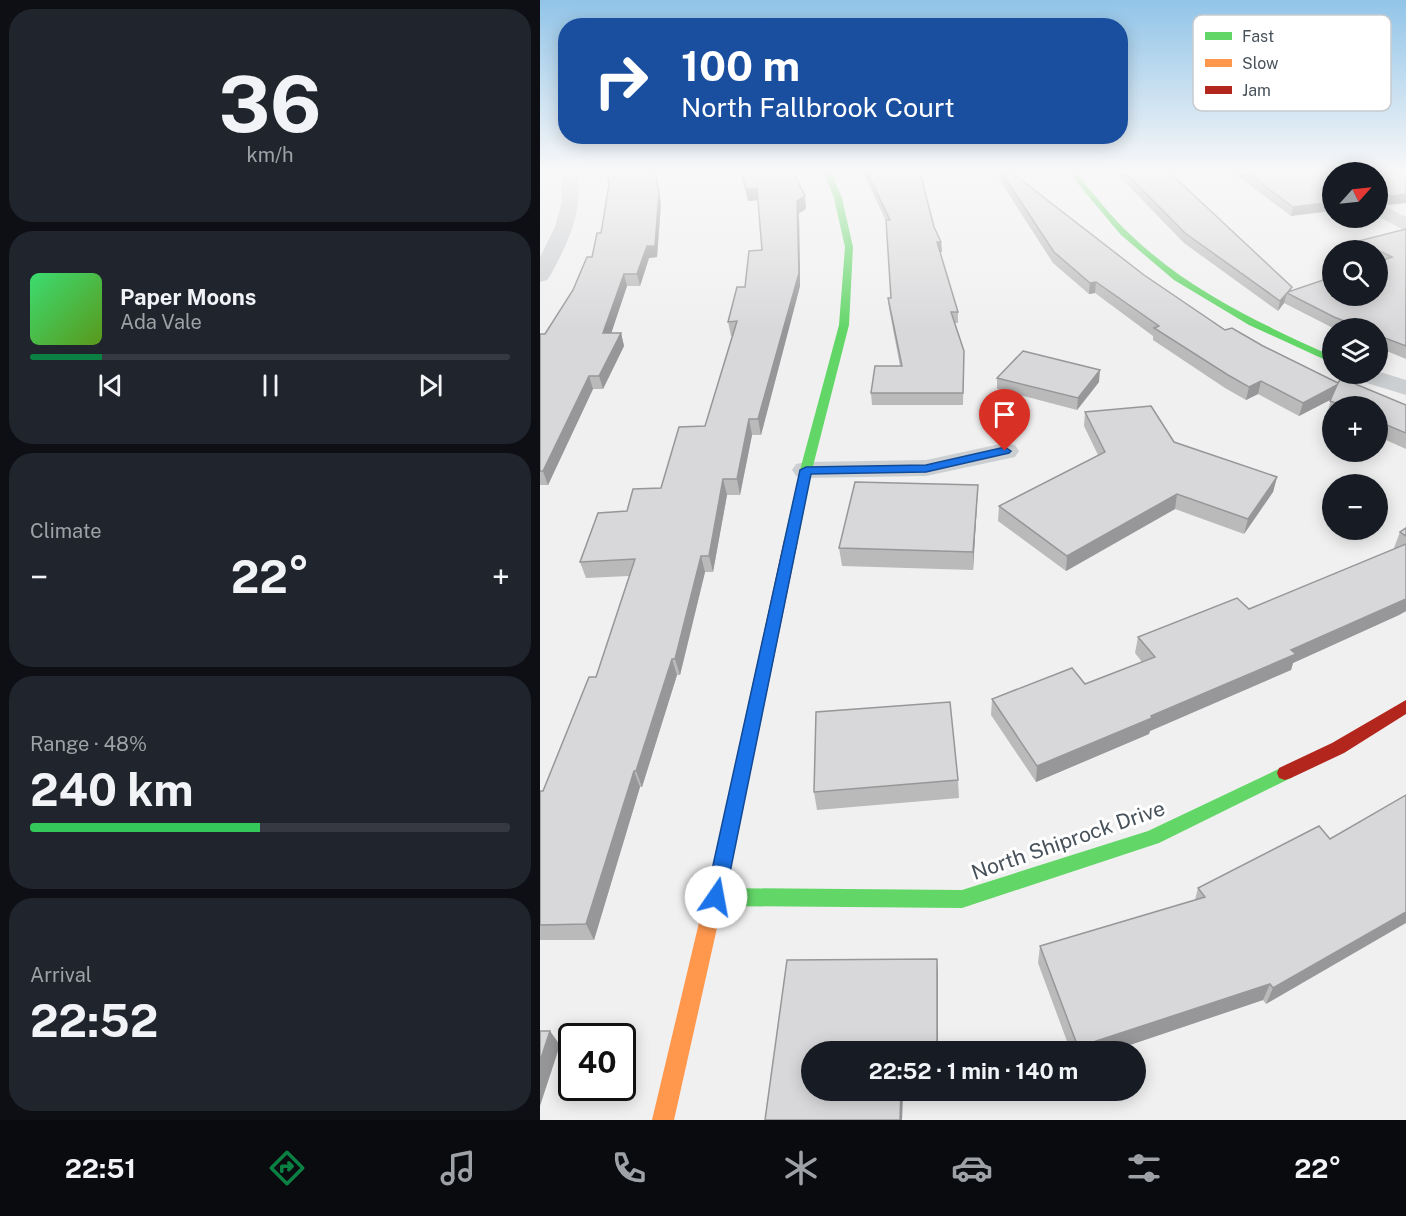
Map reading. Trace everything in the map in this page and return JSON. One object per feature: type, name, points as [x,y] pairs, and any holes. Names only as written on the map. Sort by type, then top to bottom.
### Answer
[{"type":"street","points":[[540,276],[567,224]]},
{"type":"street","points":[[663,1120],[716,897],[806,470],[844,325],[849,247],[844,224]]},
{"type":"street","points":[[1117,224],[1132,241],[1186,284],[1259,326],[1322,355]]},
{"type":"street","points":[[1388,382],[1406,388]]},
{"type":"street","points":[[806,470],[926,468],[1005,451]]},
{"type":"street","name":"North Shiprock Drive","points":[[716,897],[962,899],[1153,837],[1338,748],[1406,706]]},
{"type":"building","points":[[602,224],[657,224],[655,246],[647,246],[637,274],[624,274],[603,333],[621,333],[599,376],[589,376],[543,471],[540,471],[540,334],[545,334],[573,290],[587,257],[592,257],[597,233],[601,233]]},
{"type":"building","points":[[760,224],[798,224],[799,273],[758,419],[749,419],[737,479],[723,479],[709,556],[701,556],[675,659],[672,659],[636,771],[634,771],[586,924],[540,925],[540,791],[543,791],[589,677],[596,677],[635,559],[580,562],[598,513],[627,511],[633,489],[661,488],[679,427],[705,426],[737,321],[728,322],[737,287],[745,287],[749,251],[762,250]]},
{"type":"building","points":[[886,224],[933,224],[941,242],[937,242],[958,312],[951,312],[964,351],[963,393],[871,393],[875,366],[902,366],[888,298],[891,298]]},
{"type":"building","points":[[1036,224],[1078,224],[1144,275],[1225,330],[1232,328],[1322,375],[1322,384],[1355,384],[1384,396],[1332,396],[1337,385],[1303,403],[1261,381],[1249,387],[1154,328],[1159,326],[1096,282],[1090,283],[1054,252]]},
{"type":"building","points":[[1176,224],[1225,224],[1292,287],[1288,292],[1322,280],[1322,306],[1388,306],[1388,258],[1392,257],[1388,255],[1388,240],[1363,240],[1406,229],[1406,346],[1388,339],[1388,318],[1337,318],[1287,293],[1280,301],[1185,233]]},
{"type":"building","points":[[1023,351],[1100,370],[1078,398],[997,378]]},
{"type":"building","points":[[1388,398],[1406,405],[1406,433],[1388,426]]},
{"type":"building","points":[[1151,406],[1174,442],[1277,477],[1248,519],[1177,494],[1067,556],[999,506],[1105,452],[1085,412]]},
{"type":"building","points":[[855,482],[978,485],[973,552],[839,548]]},
{"type":"building","points":[[1406,528],[1406,536],[1400,532]]},
{"type":"building","points":[[1406,544],[1406,599],[1291,650],[1296,654],[1037,766],[992,699],[1072,668],[1085,684],[1155,657],[1138,637],[1237,598],[1249,609]]},
{"type":"building","points":[[950,702],[958,780],[814,792],[816,712]]},
{"type":"building","points":[[1406,795],[1406,912],[1273,988],[1270,984],[1096,1041],[1076,1041],[1040,946],[1205,897],[1198,888],[1319,826],[1330,839]]},
{"type":"building","points":[[937,959],[937,1041],[801,1041],[801,1101],[901,1101],[900,1120],[765,1120],[787,960]]},
{"type":"building","points":[[540,1031],[550,1031],[540,1061]]},
{"type":"traffic: fast","points":[[791,540],[806,470],[844,325],[849,247],[844,224]]},
{"type":"traffic: fast","points":[[1116,224],[1154,260],[1202,294],[1253,323],[1322,355]]},
{"type":"traffic: fast","points":[[716,897],[962,899],[1153,837],[1285,773]]},
{"type":"traffic: slow","points":[[663,1120],[727,843]]},
{"type":"traffic: jam","points":[[727,843],[791,540]]},
{"type":"traffic: jam","points":[[1285,773],[1338,748],[1406,706]]},
{"type":"route","points":[[716,897],[806,470],[926,468],[1005,451]]}]
